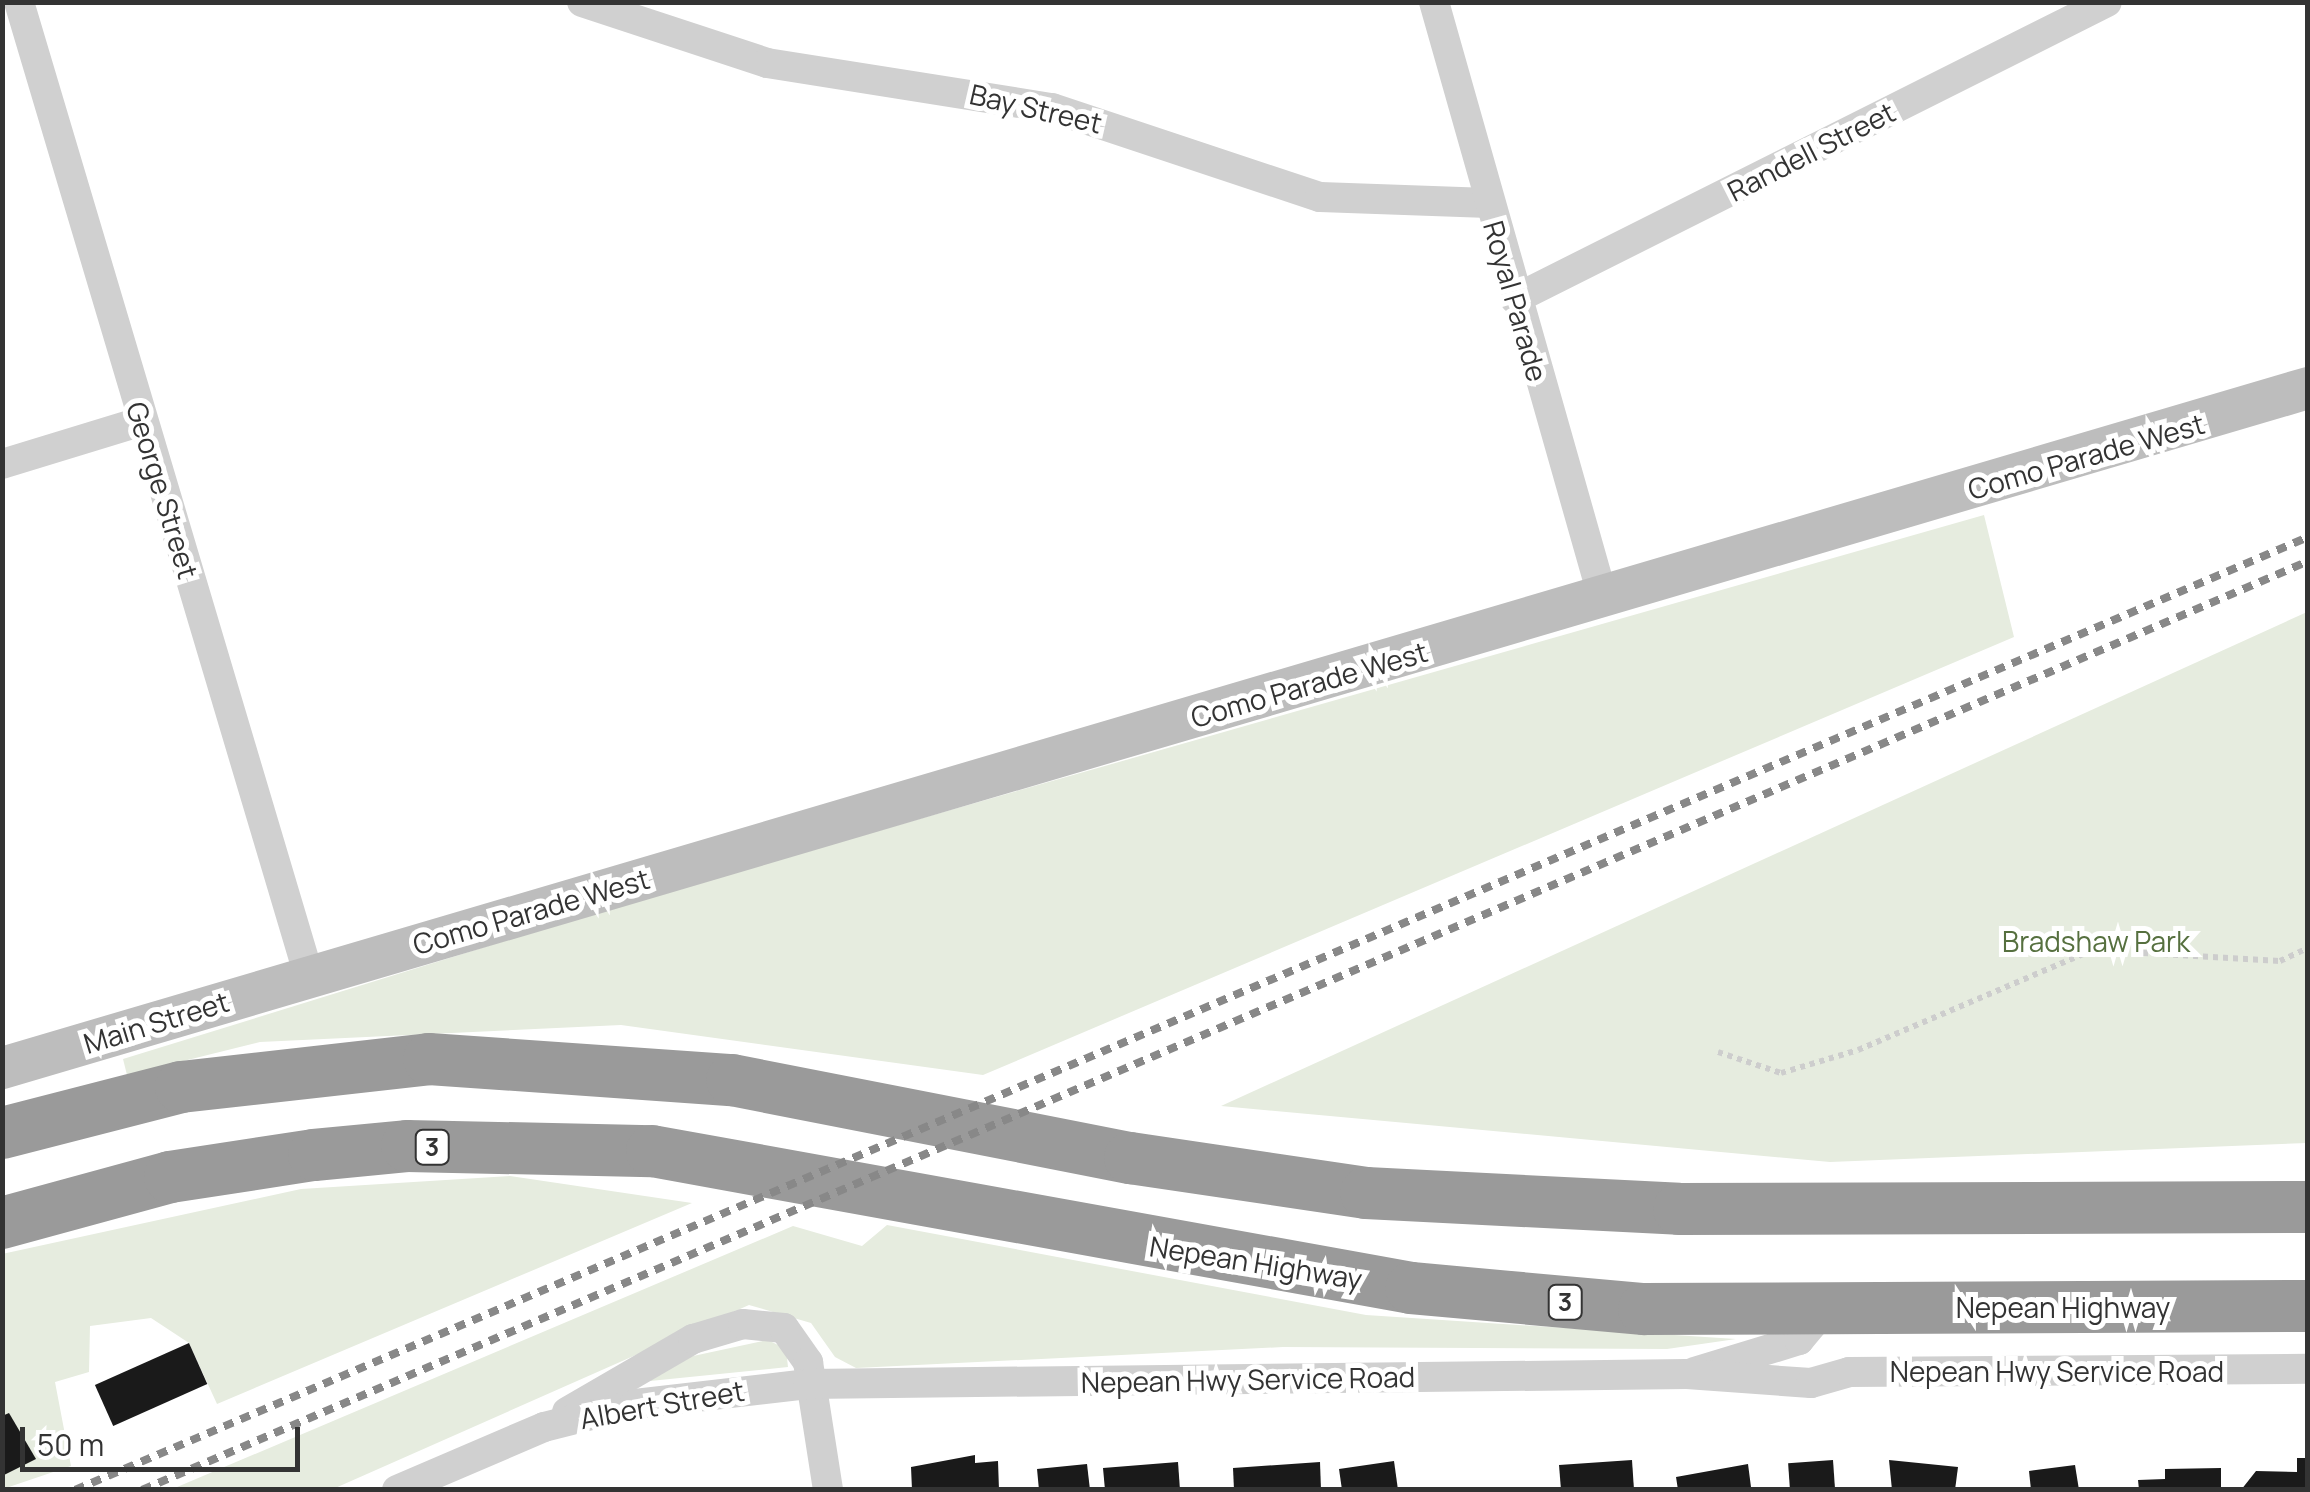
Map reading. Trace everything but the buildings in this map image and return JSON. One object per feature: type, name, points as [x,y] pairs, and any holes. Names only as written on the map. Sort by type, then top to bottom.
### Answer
[{"type":"highway","points":[[2,1133],[220,1080],[429,1060],[678,1073],[1294,1185],[1553,1207],[2308,1207]]},
{"type":"highway","name":"Nepean Highway","points":[[2,1223],[214,1170],[407,1146],[652,1151],[1410,1288],[1644,1309],[2308,1306]]},
{"type":"street","name":"George Street","points":[[19,2],[309,976]]},
{"type":"street","name":"Bay Street","points":[[582,2],[767,63],[1052,108],[1320,197],[1488,202]]},
{"type":"street","name":"Royal Parade","points":[[1434,2],[1514,299],[1604,598]]},
{"type":"street","name":"Randell Street","points":[[1514,299],[2106,2]]},
{"type":"street","name":"Como Parade West","points":[[309,976],[2308,388]]},
{"type":"street","points":[[2,464],[143,421]]},
{"type":"street","name":"Main Street","points":[[2,1068],[309,976]]},
{"type":"street","name":"Nepean Hwy Service Road","points":[[1688,1374],[1799,1340],[1826,1308]]},
{"type":"street","name":"Albert Street","points":[[397,1490],[544,1427],[649,1362],[743,1324],[790,1330],[808,1384],[683,1394],[544,1427]]},
{"type":"street","name":"Nepean Hwy Service Road","points":[[808,1384],[1688,1374],[1811,1383],[1849,1372],[2308,1369]]},
{"type":"street","points":[[808,1384],[828,1490]]},
{"type":"path","points":[[1718,1052],[1781,1073],[1858,1050],[2093,950],[2280,961],[2308,948]]},
{"type":"green space","points":[[1984,515],[2014,637],[983,1075],[621,1025],[260,1042],[127,1075],[123,1059],[660,893]]},
{"type":"green space","name":"Bradshaw Park","points":[[2307,612],[2307,1143],[1830,1162],[1221,1106]]},
{"type":"green space","points":[[510,1176],[692,1203],[217,1404],[189,1343],[151,1318],[90,1326],[89,1372],[55,1382],[71,1466],[3,1489],[2,1254],[301,1189]]},
{"type":"green space","points":[[887,1225],[1366,1315],[1736,1339],[1667,1349],[1283,1347],[856,1368],[835,1357],[811,1323],[749,1305],[333,1489],[170,1490],[793,1226],[862,1246]]},
{"type":"green space","points":[[768,1340],[786,1349],[788,1367],[650,1381],[670,1361]]},
{"type":"railway","points":[[75,1490],[2308,537]]},
{"type":"railway","points":[[142,1490],[2308,561]]}]
